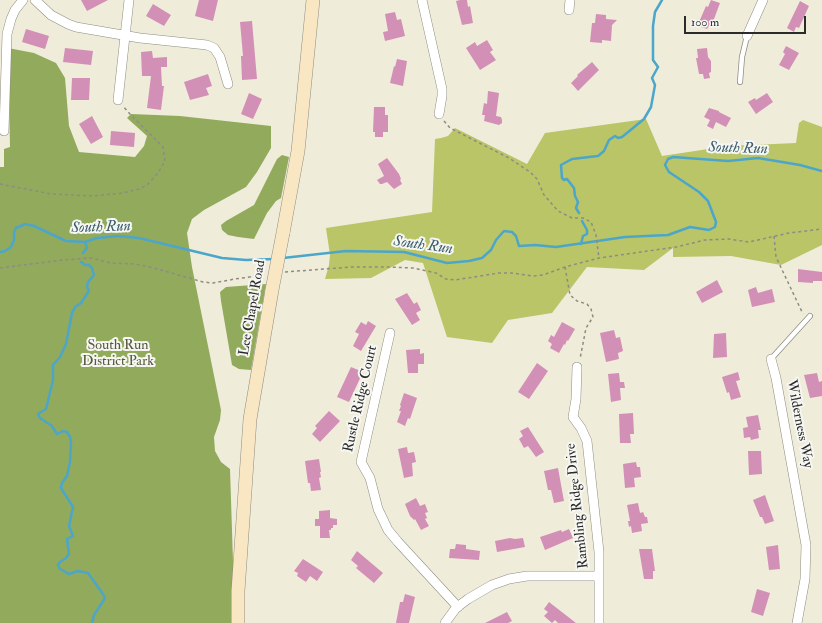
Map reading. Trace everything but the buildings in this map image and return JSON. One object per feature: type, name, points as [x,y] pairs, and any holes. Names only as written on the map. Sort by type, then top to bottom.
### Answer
[{"type":"main road","name":"Lee Chapel Road","points":[[238,623],[238,591],[250,419],[298,151],[313,0]]},
{"type":"street","points":[[4,131],[7,34],[15,10],[23,0]]},
{"type":"street","points":[[36,0],[51,15],[68,24],[86,30],[207,45],[214,48],[220,57],[228,84]]},
{"type":"street","points":[[118,100],[129,0]]},
{"type":"street","points":[[422,0],[442,89],[439,114]]},
{"type":"street","points":[[568,10],[570,0]]},
{"type":"street","points":[[747,36],[763,0]]},
{"type":"street","name":"Rustle Ridge Court","points":[[390,334],[364,443],[361,462],[370,478],[378,509],[388,530],[458,607]]},
{"type":"street","name":"Wilderness Way","points":[[771,359],[776,378],[806,544],[805,579],[797,623]]},
{"type":"street","name":"Rambling Ridge Drive","points":[[577,367],[576,399],[573,417],[581,428],[587,441],[599,552],[598,623]]},
{"type":"street","points":[[445,623],[458,607],[482,590],[510,579],[527,576],[599,576]]},
{"type":"lane","points":[[740,82],[742,57],[747,36]]},
{"type":"lane","name":"Wilderness Way","points":[[771,359],[808,318]]},
{"type":"path","points":[[0,184],[51,194],[92,196],[123,193],[139,189],[147,185],[158,173],[165,161],[163,147],[118,100]]},
{"type":"path","points":[[439,114],[450,128],[509,158],[530,172],[537,179],[544,195],[558,211],[572,218],[583,218],[591,222],[596,235],[599,258]]},
{"type":"path","points":[[280,273],[351,267],[388,267],[413,268],[436,273],[446,279],[454,280],[499,273],[538,275],[599,258],[676,247],[705,240],[728,239],[749,242],[774,236],[822,229]]},
{"type":"path","points":[[774,236],[776,257],[808,318]]},
{"type":"path","points":[[0,268],[91,258],[111,263],[141,265],[203,282],[213,283],[235,278],[265,275]]},
{"type":"path","points":[[565,267],[570,296],[577,301],[587,304],[594,317],[586,328],[582,356],[577,367]]},
{"type":"green space","name":"South Run District Park","points":[[8,48],[34,53],[56,63],[65,78],[69,126],[79,152],[135,157],[144,146],[147,136],[127,118],[131,114],[180,116],[271,126],[271,148],[246,187],[204,210],[192,219],[187,233],[192,267],[221,410],[220,420],[214,437],[215,451],[221,462],[230,469],[235,623],[0,623],[0,167],[4,167],[4,149],[10,147]]},
{"type":"green space","points":[[646,119],[662,156],[728,146],[796,143],[799,123],[803,120],[822,127],[822,245],[781,265],[731,256],[673,257],[673,248],[644,270],[587,267],[552,313],[508,320],[492,343],[447,337],[423,263],[405,260],[371,278],[325,279],[330,255],[326,228],[432,212],[435,139],[448,136],[455,128],[527,164],[545,133]]},
{"type":"green space","points":[[282,155],[289,157],[281,198],[276,201],[267,213],[254,239],[228,235],[222,230],[221,225],[254,205],[277,159]]},
{"type":"green space","points":[[266,284],[251,370],[239,369],[232,365],[220,292],[226,287]]},
{"type":"waterway","points":[[579,213],[576,208],[578,202],[575,196],[574,188],[567,179],[564,180],[562,178],[561,165],[572,159],[598,156],[604,151],[609,140],[615,136],[618,138],[622,137],[644,119],[651,107],[655,85],[652,78],[658,67],[653,60],[653,26],[655,12],[662,0]]},
{"type":"waterway","name":"South Run","points":[[283,258],[346,251],[404,252],[447,263],[482,258],[491,250],[496,240],[504,231],[512,232],[516,236],[519,246],[535,245],[556,247],[625,237],[668,235],[690,227],[709,230],[715,227],[716,222],[708,201],[699,192],[669,172],[665,165],[668,159],[673,157],[728,161],[758,158],[800,165],[822,171]]},
{"type":"waterway","points":[[581,244],[583,236],[587,234],[587,230],[582,221]]},
{"type":"waterway","name":"South Run","points":[[0,252],[11,247],[16,228],[25,224],[34,226],[66,241],[85,242],[97,238],[118,236],[139,238],[222,258],[246,260],[274,259]]},
{"type":"waterway","points":[[83,253],[87,248],[85,242]]},
{"type":"waterway","points":[[81,262],[85,265],[89,265],[92,268],[94,275],[88,282],[87,287],[89,291],[81,303],[75,307],[72,313],[66,344],[60,357],[53,365],[53,380],[46,409],[38,414],[40,418],[52,426],[57,434],[63,431],[67,432],[70,437],[70,462],[67,476],[62,483],[61,488],[73,507],[69,526],[73,536],[67,539],[69,554],[58,565],[60,569],[69,574],[78,571],[88,573],[103,594],[105,598],[94,615],[92,623]]}]
